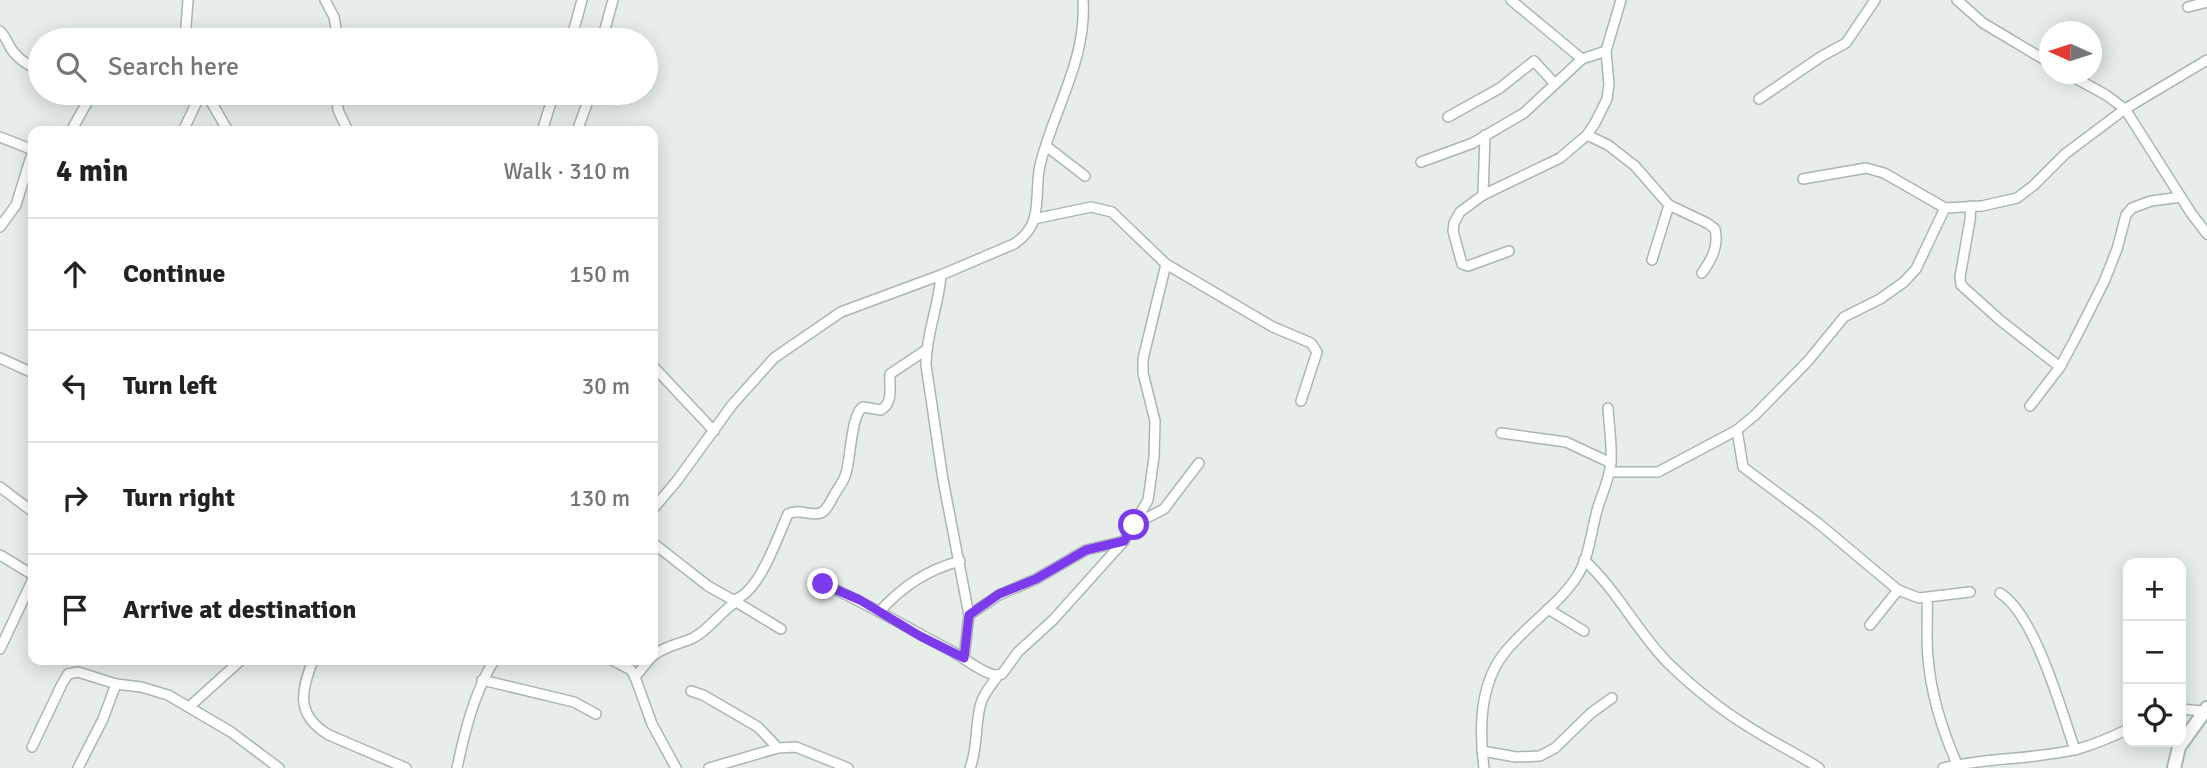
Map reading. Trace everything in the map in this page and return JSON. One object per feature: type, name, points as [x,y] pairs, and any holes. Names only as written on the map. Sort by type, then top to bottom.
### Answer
[{"type":"street","points":[[186,28],[188,0]]},
{"type":"street","points":[[325,0],[334,17],[336,28]]},
{"type":"street","points":[[574,28],[582,0]]},
{"type":"street","points":[[605,28],[613,0]]},
{"type":"street","points":[[658,503],[757,375],[774,358],[841,312],[941,275],[1023,238],[1034,219],[1039,169],[1080,50],[1083,0]]},
{"type":"street","points":[[1511,0],[1582,59]]},
{"type":"street","points":[[1509,251],[1468,266],[1462,264],[1454,240],[1454,223],[1460,212],[1483,195],[1560,158],[1587,135],[1607,99],[1609,83],[1606,51],[1621,0]]},
{"type":"street","points":[[1759,99],[1846,43],[1875,0]]},
{"type":"street","points":[[1957,0],[1983,23],[2039,57]]},
{"type":"street","points":[[2188,7],[2207,2]]},
{"type":"street","points":[[0,31],[14,52],[28,64]]},
{"type":"street","points":[[1421,162],[1474,143],[1524,113],[1582,59],[1606,51]]},
{"type":"street","points":[[1802,179],[1866,167],[1884,173],[1945,208],[2000,203],[2017,198],[2034,186],[2065,154],[2126,110],[2207,60]]},
{"type":"street","points":[[1448,117],[1500,88],[1534,61],[1555,84]]},
{"type":"street","points":[[2086,84],[2126,110],[2207,233]]},
{"type":"street","points":[[73,126],[84,105]]},
{"type":"street","points":[[186,126],[197,105]]},
{"type":"street","points":[[212,105],[225,126]]},
{"type":"street","points":[[337,105],[346,126]]},
{"type":"street","points":[[544,126],[550,105]]},
{"type":"street","points":[[578,126],[586,105]]},
{"type":"street","points":[[1483,195],[1485,135]]},
{"type":"street","points":[[1587,135],[1608,145],[1635,166],[1669,205],[1715,229],[1712,260],[1702,273]]},
{"type":"street","points":[[0,137],[28,148]]},
{"type":"street","points":[[1046,146],[1085,176]]},
{"type":"street","points":[[0,227],[16,205],[28,166]]},
{"type":"street","points":[[2030,406],[2060,367],[2104,282],[2126,215],[2132,208],[2151,201],[2181,197]]},
{"type":"street","points":[[1652,260],[1669,205]]},
{"type":"street","points":[[1971,206],[1959,277],[1961,285],[1990,312],[2060,367]]},
{"type":"street","points":[[1034,219],[1091,208],[1112,212],[1166,264],[1273,327],[1311,342],[1316,346],[1317,352],[1301,401]]},
{"type":"street","points":[[1501,433],[1566,442],[1610,468],[1658,472],[1737,430],[1808,361],[1844,317],[1880,299],[1904,282],[1916,269],[1945,208]]},
{"type":"street","points":[[970,768],[974,759],[983,699],[998,675],[1007,668],[1018,652],[1053,620],[1124,541],[1150,494],[1155,421],[1143,373],[1143,359],[1166,264]]},
{"type":"street","points":[[941,275],[926,350],[928,390],[969,615],[964,658]]},
{"type":"street","points":[[658,652],[694,638],[707,629],[723,610],[742,598],[754,586],[788,514],[794,511],[824,512],[845,477],[858,410],[863,407],[881,410],[887,407],[890,399],[890,374],[926,350]]},
{"type":"street","points":[[0,358],[28,371]]},
{"type":"street","points":[[658,371],[714,432]]},
{"type":"street","points":[[1484,768],[1482,707],[1491,673],[1507,649],[1577,576],[1584,560],[1610,468],[1608,408]]},
{"type":"street","points":[[1737,430],[1744,467],[1810,517],[1898,590],[1919,598],[1970,592]]},
{"type":"street","points":[[1134,525],[1164,509],[1199,463]]},
{"type":"street","points":[[0,487],[28,508]]},
{"type":"street","points":[[969,615],[999,594],[1036,579],[1086,550],[1124,541]]},
{"type":"street","points":[[658,547],[708,586],[781,629]]},
{"type":"street","points":[[0,555],[28,574]]},
{"type":"street","points":[[1584,560],[1602,576],[1618,596],[1650,643],[1684,676],[1749,727],[1819,768]]},
{"type":"street","points":[[880,611],[895,594],[918,577],[960,561]]},
{"type":"street","points":[[823,584],[880,611],[978,668],[998,675]]},
{"type":"street","points":[[0,649],[28,588]]},
{"type":"street","points":[[1870,625],[1898,590]]},
{"type":"street","points":[[2000,593],[2018,609],[2029,629],[2075,750]]},
{"type":"street","points":[[1927,598],[1930,675],[1948,744],[1957,764]]},
{"type":"street","points":[[1548,609],[1584,631]]},
{"type":"street","points":[[190,707],[236,665]]},
{"type":"street","points":[[311,665],[303,692],[304,709],[310,720],[329,735],[405,768]]},
{"type":"street","points":[[457,768],[465,726],[482,680],[491,665]]},
{"type":"street","points":[[622,665],[631,670],[635,677],[652,724],[676,768]]},
{"type":"street","points":[[635,677],[645,665]]},
{"type":"street","points":[[32,747],[68,674],[78,672],[159,693],[190,707],[231,732],[273,767]]},
{"type":"street","points":[[482,680],[574,702],[596,714]]},
{"type":"street","points":[[78,768],[103,719],[116,684]]},
{"type":"street","points":[[691,691],[703,695],[758,727],[778,748]]},
{"type":"street","points":[[1482,751],[1516,757],[1540,757],[1555,748],[1591,713],[1612,698]]},
{"type":"street","points":[[2186,709],[2205,710]]},
{"type":"street","points":[[2174,768],[2179,747],[2205,710]]},
{"type":"street","points":[[1943,768],[2075,750],[2123,732]]},
{"type":"street","points":[[709,768],[778,748],[796,747],[848,768]]},
{"type":"route","points":[[823,584],[860,600],[920,636],[964,658],[969,615],[999,594],[1036,579],[1086,550],[1124,541],[1134,525]]}]
